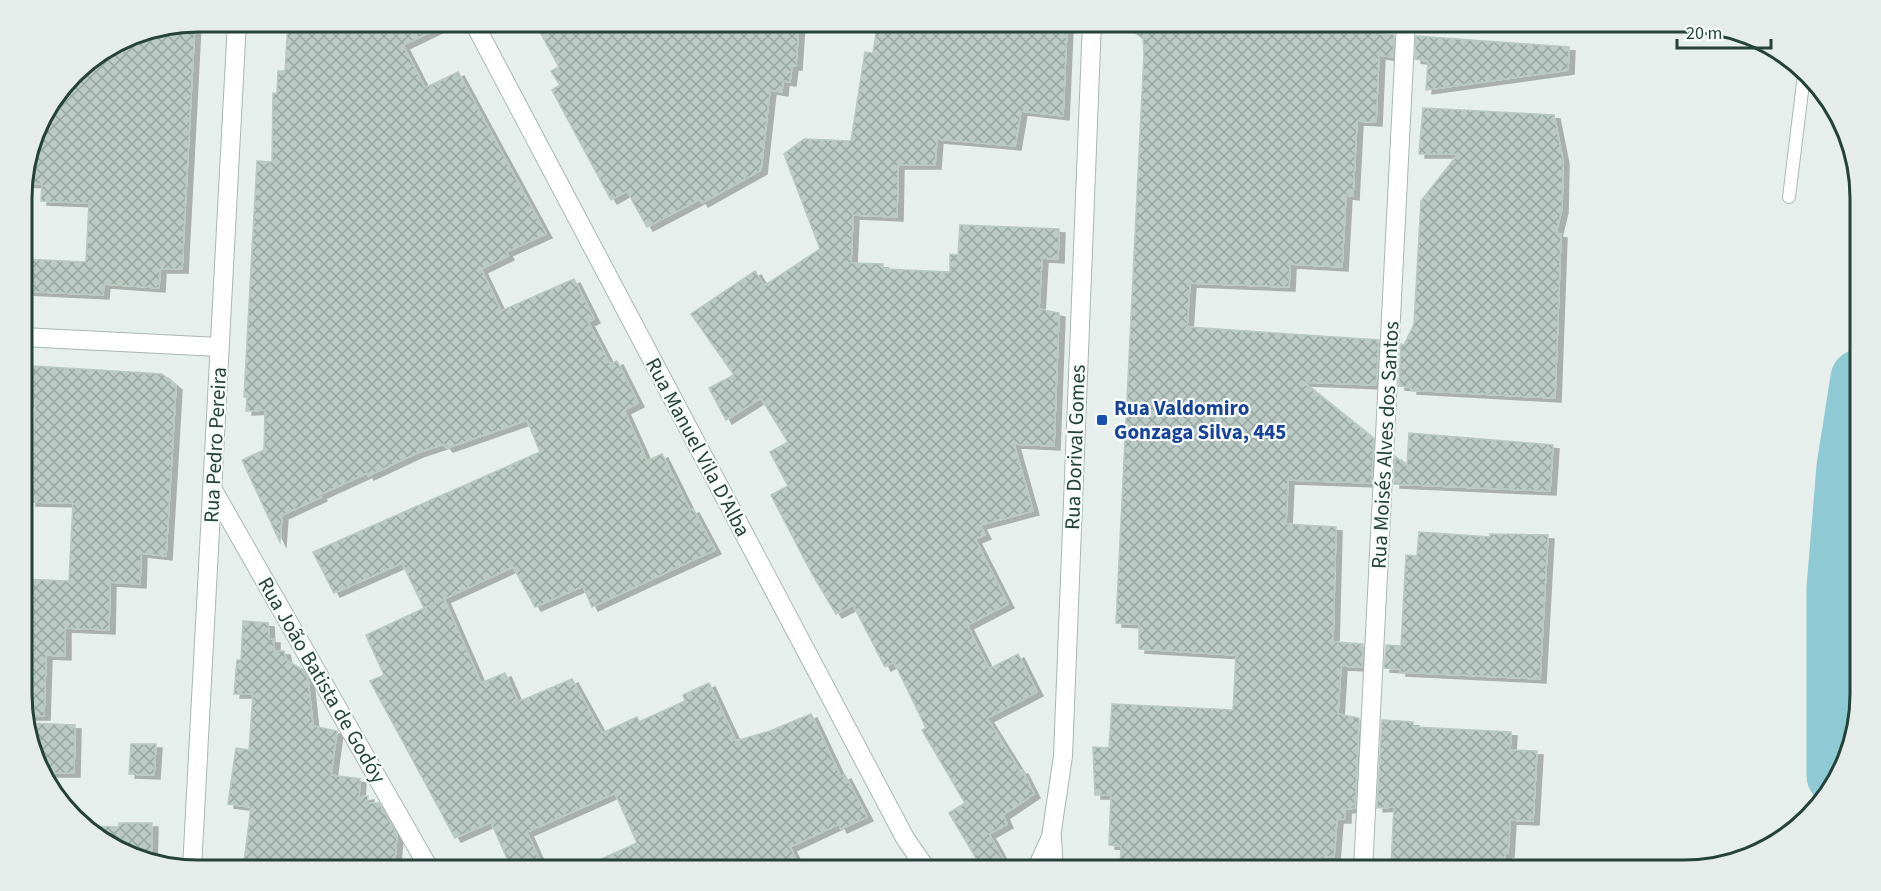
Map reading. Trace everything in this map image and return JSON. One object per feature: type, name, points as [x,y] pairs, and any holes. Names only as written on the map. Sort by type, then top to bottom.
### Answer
[{"type":"street","name":"Rua Pedro Pereira","points":[[193,860],[236,32]]},
{"type":"street","name":"Rua Manuel Vila D'Alba","points":[[479,32],[899,827],[920,860]]},
{"type":"street","name":"Rua Dorival Gomes","points":[[1041,859],[1051,837],[1063,756],[1092,32]]},
{"type":"street","name":"Rua Moisés Alves dos Santos","points":[[1364,859],[1405,32]]},
{"type":"street","points":[[32,337],[219,347]]},
{"type":"street","name":"Rua João Batista de Godóy","points":[[213,490],[424,860]]},
{"type":"street","points":[[1051,837],[1053,859]]},
{"type":"lane","points":[[1789,197],[1803,82]]},
{"type":"building","points":[[194,32],[182,269],[160,269],[159,288],[104,284],[103,295],[32,291],[32,259],[86,262],[89,203],[41,201],[42,184],[32,184],[37,154],[44,134],[66,96],[80,80],[114,54],[144,40],[175,33]]},
{"type":"building","points":[[287,32],[430,32],[403,45],[425,88],[458,72],[546,234],[506,252],[508,256],[481,269],[501,311],[574,279],[594,319],[588,322],[610,364],[617,361],[638,403],[624,410],[647,461],[662,454],[690,510],[693,509],[715,550],[592,607],[583,586],[535,607],[513,567],[424,608],[402,563],[334,593],[313,552],[540,452],[527,420],[447,448],[444,444],[417,453],[368,476],[367,473],[319,495],[321,497],[282,515],[280,542],[242,460],[264,450],[265,410],[246,411],[247,397],[244,397],[249,304],[257,161],[272,162],[273,93],[277,94],[278,71],[285,71]]},
{"type":"building","points":[[540,32],[798,32],[796,66],[792,66],[790,82],[783,81],[782,92],[770,90],[761,170],[702,203],[700,199],[647,227],[627,191],[611,200],[552,90],[560,85],[551,71],[559,67]]},
{"type":"building","points":[[876,32],[1067,32],[1063,116],[1021,111],[1015,146],[937,139],[935,165],[898,165],[897,217],[853,215],[851,263],[883,264],[883,269],[950,272],[950,254],[958,255],[960,225],[1059,229],[1058,259],[1042,258],[1039,309],[1059,313],[1054,446],[1014,444],[1033,511],[980,525],[985,535],[975,539],[1008,604],[967,625],[989,669],[1018,654],[1037,692],[987,718],[1020,771],[1022,770],[1034,794],[1003,815],[1007,824],[989,834],[1003,859],[977,859],[949,813],[965,803],[922,730],[926,728],[894,662],[885,667],[853,605],[836,614],[812,574],[771,495],[788,486],[770,452],[788,442],[761,398],[726,420],[709,388],[734,375],[691,314],[755,271],[764,286],[820,249],[784,154],[804,139],[851,141],[865,52],[873,53]]},
{"type":"building","points":[[1134,32],[1379,32],[1379,34],[1394,35],[1393,57],[1379,55],[1376,122],[1357,121],[1353,196],[1346,195],[1342,267],[1290,264],[1289,287],[1190,283],[1187,327],[1379,340],[1376,385],[1303,382],[1374,439],[1371,483],[1288,480],[1286,524],[1336,527],[1333,642],[1363,644],[1362,667],[1341,666],[1338,714],[1359,718],[1355,808],[1345,809],[1345,819],[1337,819],[1334,857],[1320,856],[1320,859],[1120,859],[1121,846],[1109,845],[1111,795],[1095,795],[1093,747],[1109,748],[1112,704],[1233,710],[1236,655],[1139,649],[1139,624],[1116,623],[1143,39]]},
{"type":"building","points":[[1416,36],[1569,47],[1568,70],[1426,90],[1428,61],[1415,59]]},
{"type":"building","points":[[1423,108],[1554,115],[1563,160],[1562,209],[1556,233],[1561,234],[1555,398],[1411,390],[1411,387],[1399,386],[1401,344],[1404,345],[1414,324],[1421,201],[1458,154],[1419,154]]},
{"type":"building","points":[[32,366],[162,374],[176,386],[166,556],[141,553],[140,584],[110,582],[109,630],[65,628],[65,656],[46,655],[44,716],[33,716],[31,579],[69,581],[73,503],[31,502],[35,407],[32,407]]},
{"type":"building","points":[[1409,433],[1553,445],[1550,491],[1394,484],[1395,456],[1407,466]]},
{"type":"building","points":[[1419,532],[1490,537],[1490,534],[1548,535],[1540,679],[1400,672],[1400,669],[1384,668],[1386,645],[1401,646],[1406,555],[1417,556]]},
{"type":"building","points":[[444,599],[481,683],[505,673],[518,702],[572,679],[602,733],[637,717],[639,722],[685,701],[683,695],[709,683],[736,741],[770,731],[811,714],[841,777],[845,775],[867,817],[841,829],[839,824],[790,847],[796,860],[600,860],[637,843],[615,793],[527,832],[539,860],[508,860],[491,822],[455,838],[370,681],[384,675],[366,635]]},
{"type":"building","points":[[243,621],[268,623],[269,639],[274,639],[274,651],[284,651],[286,660],[303,670],[308,679],[313,726],[337,731],[331,775],[360,779],[359,797],[368,796],[367,803],[379,803],[397,835],[395,860],[244,860],[251,807],[228,804],[236,748],[249,750],[253,694],[234,694],[237,660],[241,660]]},
{"type":"building","points":[[1382,720],[1413,722],[1413,727],[1511,732],[1510,750],[1537,751],[1533,821],[1510,820],[1508,853],[1505,854],[1505,859],[1391,859],[1394,807],[1377,808]]},
{"type":"building","points":[[34,723],[75,725],[74,773],[52,773],[44,757]]},
{"type":"building","points":[[131,744],[156,744],[154,775],[129,774]]},
{"type":"building","points":[[119,823],[152,823],[151,853],[134,847],[98,826],[119,827]]},
{"type":"waterway","points":[[1835,761],[1835,588],[1845,467],[1850,435]]},
{"type":"place","name":"Rua Valdomiro Gonzaga Silva, 445","points":[[1102,420]]}]
